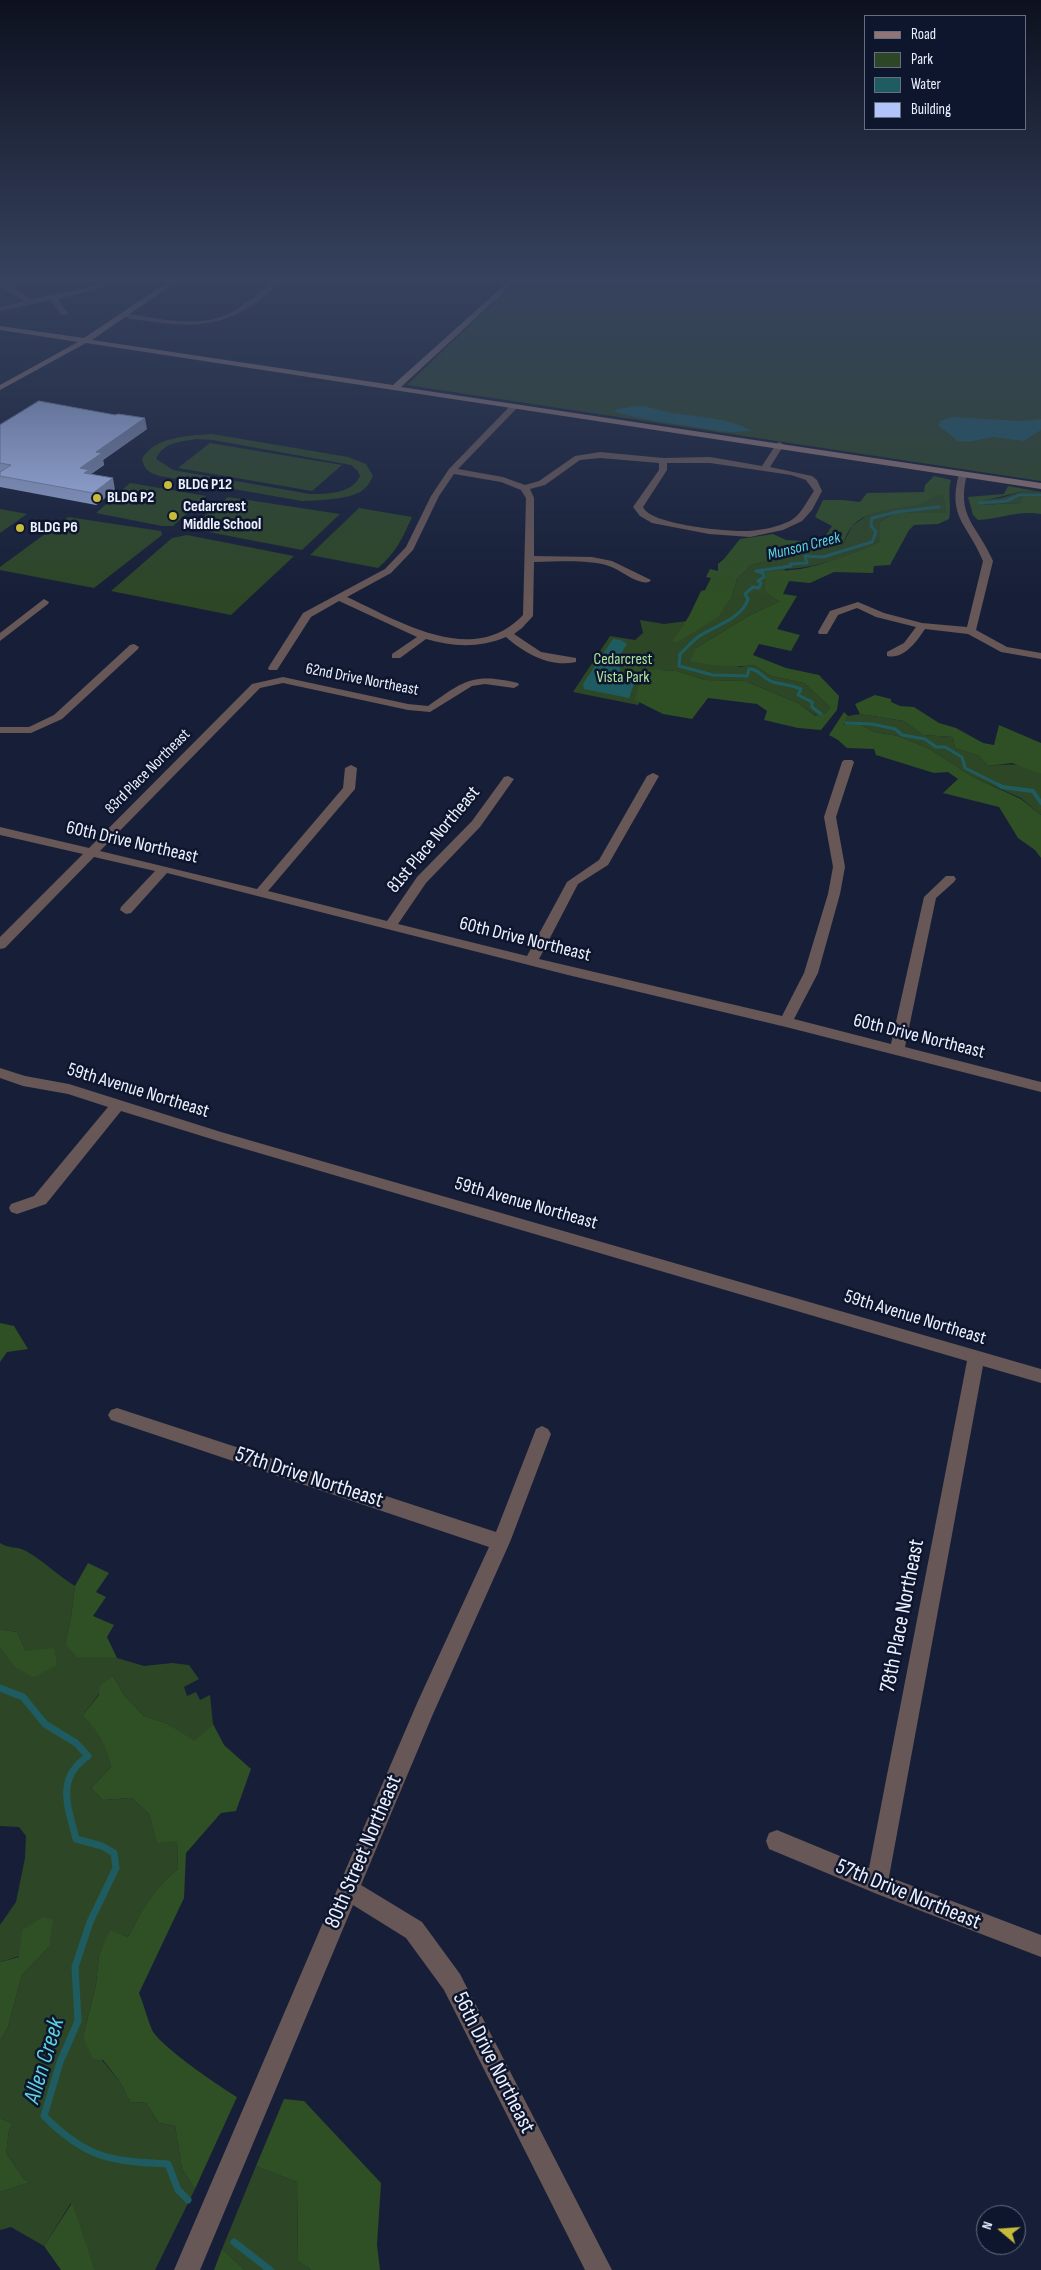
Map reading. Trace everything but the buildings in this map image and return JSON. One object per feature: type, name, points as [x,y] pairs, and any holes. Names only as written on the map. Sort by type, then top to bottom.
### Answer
[{"type":"main road","points":[[375,385],[1041,486]]},
{"type":"main road","points":[[395,388],[398,385]]},
{"type":"street","points":[[273,668],[306,615],[388,571],[410,548],[435,496],[452,471],[515,406]]},
{"type":"street","points":[[765,468],[780,445]]},
{"type":"street","points":[[452,471],[502,480],[525,488],[542,483],[571,462],[583,457],[612,456],[663,460],[696,459],[765,468],[809,478],[814,482],[818,491],[804,515],[792,523],[764,532],[743,534],[664,523],[643,515],[639,511],[639,502],[663,470],[663,460]]},
{"type":"street","points":[[963,474],[957,500],[960,513],[984,551],[988,561],[971,631]]},
{"type":"street","points":[[340,598],[424,636],[448,641],[468,642],[508,634],[521,625],[528,616],[530,498],[525,488]]},
{"type":"street","points":[[529,559],[592,560],[612,564],[646,580]]},
{"type":"street","points":[[0,638],[44,602]]},
{"type":"street","points":[[823,632],[834,613],[858,605],[880,615],[922,626],[971,631],[993,646],[1041,656]]},
{"type":"street","points":[[891,654],[908,644],[922,626]]},
{"type":"street","points":[[508,634],[529,652],[549,659],[572,660]]},
{"type":"street","points":[[396,656],[424,636]]},
{"type":"street","points":[[0,730],[31,730],[58,717],[134,647]]},
{"type":"street","name":"62nd Drive Northeast","points":[[256,686],[283,680],[408,707],[430,708],[470,681],[485,680],[514,685]]},
{"type":"street","name":"83rd Place Northeast","points":[[0,945],[256,686]]},
{"type":"street","points":[[786,1022],[811,973],[834,894],[839,867],[830,817],[848,762]]},
{"type":"street","points":[[260,893],[349,789],[351,768]]},
{"type":"street","points":[[531,961],[573,882],[604,862],[653,776]]},
{"type":"street","name":"81st Place Northeast","points":[[390,926],[421,880],[476,824],[508,779]]},
{"type":"street","name":"60th Drive Northeast","points":[[0,831],[164,869],[531,961],[786,1022],[1041,1087]]},
{"type":"street","points":[[126,910],[164,869]]},
{"type":"street","points":[[897,1051],[930,897],[950,879]]},
{"type":"street","name":"59th Avenue Northeast","points":[[0,1073],[23,1081],[68,1089],[1041,1376]]},
{"type":"street","points":[[17,1208],[40,1200],[118,1105]]},
{"type":"street","name":"78th Place Northeast","points":[[877,1883],[976,1358]]},
{"type":"street","name":"57th Drive Northeast","points":[[117,1415],[501,1542]]},
{"type":"street","name":"80th Street Northeast","points":[[187,2270],[425,1708],[501,1542],[542,1434]]},
{"type":"street","name":"57th Drive Northeast","points":[[777,1841],[877,1883],[1041,1946]]},
{"type":"street","name":"56th Drive Northeast","points":[[348,1889],[414,1930],[452,1982],[599,2270]]},
{"type":"green space","points":[[407,385],[1041,385],[1041,481]]},
{"type":"green space","points":[[212,434],[348,457],[366,464],[373,476],[359,493],[334,499],[302,501],[160,476],[150,472],[144,466],[142,459],[155,446],[173,439]],"holes":[[[196,439],[213,440],[351,465],[358,471],[360,476],[356,482],[345,490],[310,494],[173,470],[156,459],[163,449],[178,442]]]},
{"type":"green space","points":[[210,443],[342,465],[312,491],[178,468]]},
{"type":"green space","points":[[130,483],[206,496],[173,526],[162,526],[96,513]]},
{"type":"green space","points":[[1024,491],[1041,492],[1041,497],[1022,497],[1020,503],[980,505],[978,501],[1001,498]]},
{"type":"green space","name":"Cedarcrest Vista Park","points":[[937,494],[943,494],[946,513],[895,513],[880,522],[880,541],[821,564],[785,569],[780,601],[750,615],[696,648],[739,667],[754,665],[771,676],[804,683],[830,707],[826,713],[817,716],[798,703],[745,681],[705,680],[677,671],[658,670],[638,705],[573,692],[610,636],[635,640],[643,633],[640,620],[664,624],[687,621],[677,643],[692,633],[732,596],[737,579],[751,565],[812,549],[842,546],[852,526],[872,512],[897,507]]},
{"type":"green space","points":[[228,497],[340,514],[302,550],[193,529],[193,525]]},
{"type":"green space","points":[[359,508],[412,517],[390,557],[378,568],[310,555]]},
{"type":"green space","points":[[0,509],[27,514],[0,533]]},
{"type":"green space","points":[[68,517],[161,531],[162,535],[94,588],[0,570],[0,567]]},
{"type":"green space","points":[[187,535],[294,556],[231,615],[111,591],[172,538]]},
{"type":"green space","points":[[860,714],[904,721],[923,735],[953,737],[955,748],[979,756],[988,766],[1016,765],[1035,770],[1041,774],[1041,815],[1021,798],[973,777],[930,749],[898,736],[874,732],[862,725],[843,725],[848,716]]},
{"type":"green space","points":[[0,1543],[26,1551],[75,1586],[65,1644],[102,1657],[117,1658],[144,1666],[172,1663],[189,1665],[199,1679],[184,1687],[187,1696],[196,1692],[200,1700],[210,1695],[213,1724],[195,1742],[168,1724],[144,1716],[125,1696],[113,1676],[82,1716],[101,1738],[111,1767],[91,1788],[103,1800],[132,1798],[149,1814],[157,1842],[177,1840],[178,1869],[149,1900],[128,1937],[111,1931],[99,1955],[96,1984],[83,2037],[120,2082],[130,2102],[146,2103],[159,2123],[175,2126],[182,2169],[195,2189],[155,2270],[95,2270],[71,2203],[44,2246],[11,2227],[0,2230],[0,2192],[31,2182],[24,2179],[6,2153],[9,2131],[13,2124],[0,2118],[0,2041],[8,2027],[22,1975],[49,1947],[0,1962],[0,1925],[16,1902],[25,1858],[26,1836],[19,1827],[0,1826],[0,1647],[26,1651],[17,1632],[0,1629]]},
{"type":"green space","points":[[256,2166],[297,2182],[298,2261],[311,2270],[245,2270],[222,2249]]},
{"type":"shaded area","points":[[934,476],[951,480],[949,519],[938,524],[914,525],[909,530],[890,565],[874,566],[873,573],[834,572],[810,583],[789,581],[783,594],[797,596],[777,629],[800,635],[791,651],[759,644],[753,655],[786,668],[819,675],[839,696],[837,710],[821,730],[798,728],[764,720],[767,711],[757,704],[708,698],[692,719],[663,714],[635,700],[640,680],[622,665],[623,661],[644,669],[677,671],[705,680],[745,681],[798,703],[816,716],[826,713],[830,707],[804,683],[771,676],[754,665],[722,666],[690,661],[696,648],[750,615],[780,601],[765,591],[766,572],[796,570],[813,566],[843,557],[872,545],[880,541],[880,522],[895,513],[946,513],[943,495],[937,494],[919,504],[874,513],[863,518],[851,527],[842,546],[812,549],[751,565],[737,579],[732,596],[718,617],[677,643],[673,641],[689,616],[701,591],[705,590],[711,578],[706,577],[710,569],[718,571],[718,564],[740,539],[773,534],[786,540],[802,541],[825,537],[832,526],[815,517],[823,500],[860,502],[867,493],[924,492],[925,485]]},
{"type":"shaded area","points":[[1008,486],[1041,492],[1024,491],[978,502],[980,505],[1020,503],[1022,497],[1041,497],[1041,514],[1024,513],[978,520],[973,515],[968,497],[1004,494]]},
{"type":"shaded area","points":[[875,695],[891,699],[891,702],[900,706],[914,707],[939,723],[956,728],[983,743],[994,745],[999,725],[1041,743],[1041,774],[1012,763],[988,766],[979,756],[955,748],[953,737],[923,735],[904,721],[860,714],[855,704]]},
{"type":"shaded area","points":[[844,712],[848,716],[843,725],[862,725],[874,732],[898,736],[930,749],[973,777],[1021,799],[1041,815],[1041,858],[1035,850],[1018,838],[999,807],[943,793],[958,779],[948,772],[934,773],[876,755],[874,749],[847,748],[829,735]]},
{"type":"shaded area","points":[[0,1323],[14,1326],[28,1349],[7,1352],[0,1362]]},
{"type":"shaded area","points":[[88,1563],[109,1573],[96,1592],[106,1597],[93,1616],[114,1625],[107,1637],[117,1658],[77,1657],[65,1644],[75,1586]]},
{"type":"shaded area","points":[[0,1629],[17,1632],[26,1651],[54,1648],[57,1665],[34,1677],[16,1668],[0,1647]]},
{"type":"shaded area","points":[[113,1676],[125,1696],[144,1716],[168,1724],[195,1741],[213,1724],[224,1745],[251,1769],[236,1811],[221,1813],[186,1853],[184,1898],[139,1993],[152,2030],[157,2037],[191,2066],[237,2097],[195,2189],[182,2169],[175,2126],[159,2123],[146,2103],[130,2102],[120,2082],[103,2060],[93,2059],[83,2037],[96,1984],[99,1955],[110,1930],[128,1937],[149,1900],[178,1869],[177,1841],[157,1843],[149,1814],[132,1798],[103,1800],[91,1788],[111,1767],[101,1739],[82,1716],[99,1695],[100,1686]]},
{"type":"shaded area","points":[[44,1917],[53,1920],[49,1947],[22,1975],[8,2027],[0,2041],[0,1962],[19,1957],[22,1930]]},
{"type":"shaded area","points":[[284,2099],[304,2101],[381,2183],[377,2245],[380,2270],[311,2270],[298,2261],[297,2182],[256,2166]]},
{"type":"shaded area","points":[[0,2118],[13,2124],[9,2131],[6,2153],[24,2179],[31,2182],[0,2192]]},
{"type":"shaded area","points":[[72,2203],[95,2270],[61,2270],[44,2246]]},
{"type":"shaded area","points":[[222,2249],[245,2270],[214,2270]]},
{"type":"water","points":[[637,406],[722,420],[752,431],[720,431],[639,418],[615,412],[617,409]]},
{"type":"water","points":[[952,417],[1020,421],[1041,419],[1041,430],[1024,441],[993,437],[968,442],[958,441],[939,426],[940,421]]},
{"type":"water","points":[[613,639],[621,640],[627,644],[617,660],[621,671],[635,681],[629,698],[584,689],[583,684]]},
{"type":"waterway","name":"Munson Creek","points":[[1008,500],[1019,495],[1041,495]]},
{"type":"waterway","name":"Munson Creek","points":[[979,503],[1011,499]]},
{"type":"waterway","name":"Munson Creek","points":[[821,714],[812,707],[812,702],[798,695],[801,689],[770,681],[753,669],[749,669],[747,676],[713,675],[679,666],[680,654],[698,637],[740,612],[748,599],[745,594],[753,587],[759,588],[761,583],[758,581],[764,577],[763,573],[756,571],[791,566],[790,564],[807,563],[805,556],[823,557],[872,542],[876,532],[871,526],[872,518],[896,512],[939,507]]},
{"type":"waterway","name":"Munson Creek","points":[[846,723],[872,724],[895,729],[902,735],[925,739],[936,747],[945,747],[962,757],[965,768],[999,785]]},
{"type":"waterway","name":"Munson Creek","points":[[999,785],[1033,791],[1041,803]]},
{"type":"waterway","name":"Allen Creek","points":[[0,1688],[23,1697],[45,1724],[76,1743],[88,1756],[71,1774],[67,1794],[70,1815],[76,1839],[102,1846],[114,1853],[116,1868],[90,1922],[75,1967],[78,2021],[60,2062],[44,2116],[73,2141],[100,2155],[130,2161],[168,2164],[178,2190],[188,2200]]},
{"type":"waterway","name":"Allen Creek","points":[[234,2242],[270,2270]]},
{"type":"place","name":"BLDG P12","points":[[168,485]]},
{"type":"place","name":"BLDG P2","points":[[97,498]]},
{"type":"place","name":"Cedarcrest Middle School","points":[[173,516]]},
{"type":"place","name":"BLDG P6","points":[[20,528]]}]
